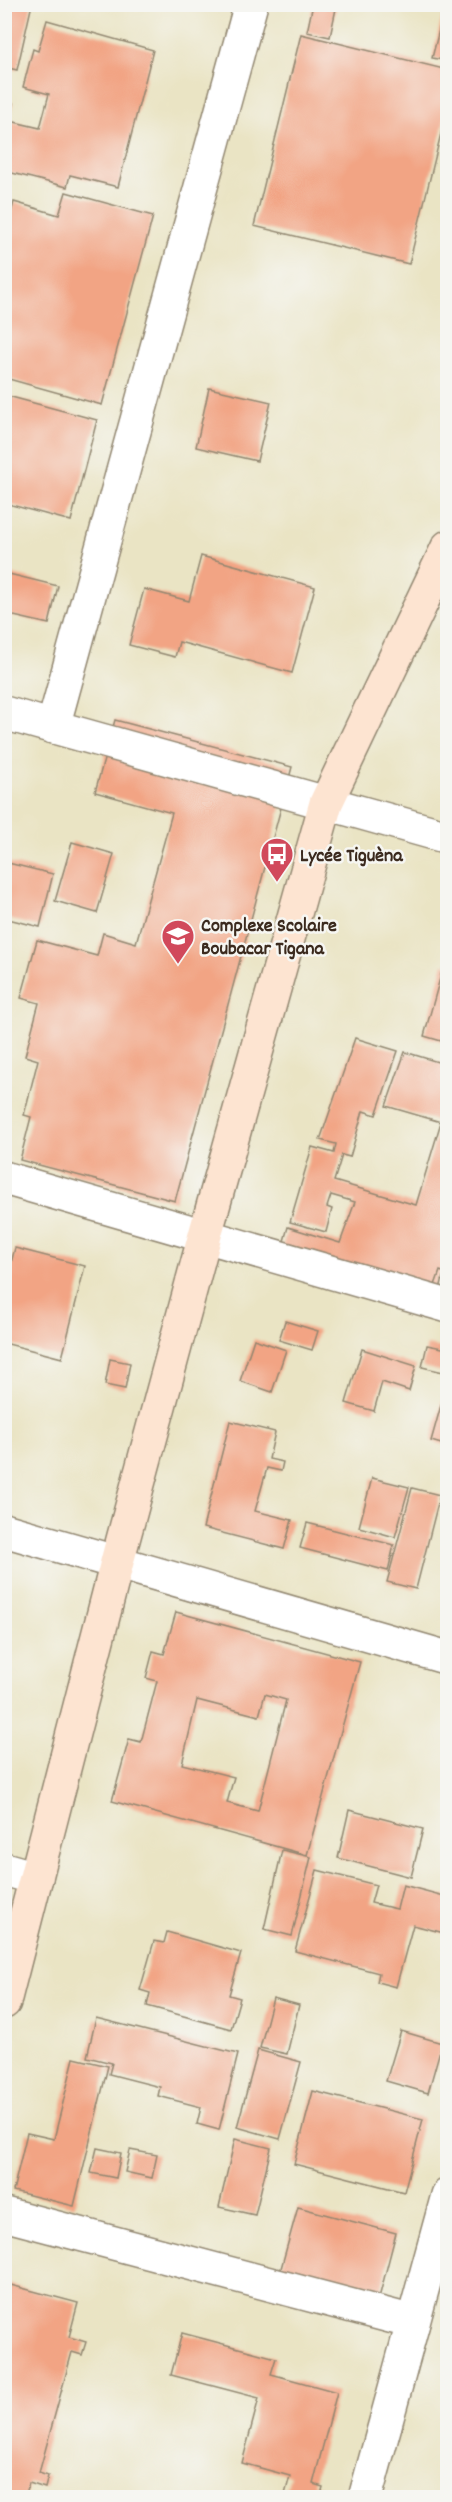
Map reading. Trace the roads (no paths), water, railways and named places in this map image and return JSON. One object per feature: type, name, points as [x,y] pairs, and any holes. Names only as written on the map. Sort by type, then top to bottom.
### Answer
[{"type":"main road","points":[[4,2002],[117,1562],[205,1235],[326,803],[447,547]]},
{"type":"street","points":[[53,727],[251,4]]},
{"type":"street","points":[[4,713],[447,837]]},
{"type":"street","points":[[4,1178],[447,1306]]},
{"type":"street","points":[[4,1530],[447,1658]]},
{"type":"street","points":[[4,1869],[36,1878]]},
{"type":"street","points":[[365,2498],[447,2195]]},
{"type":"street","points":[[4,2214],[413,2322]]},
{"type":"place","name":"Lycée Tiguèna","points":[[277,883]]},
{"type":"place","name":"Complexe Scolaire Boubacar Tigana","points":[[178,965]]}]
